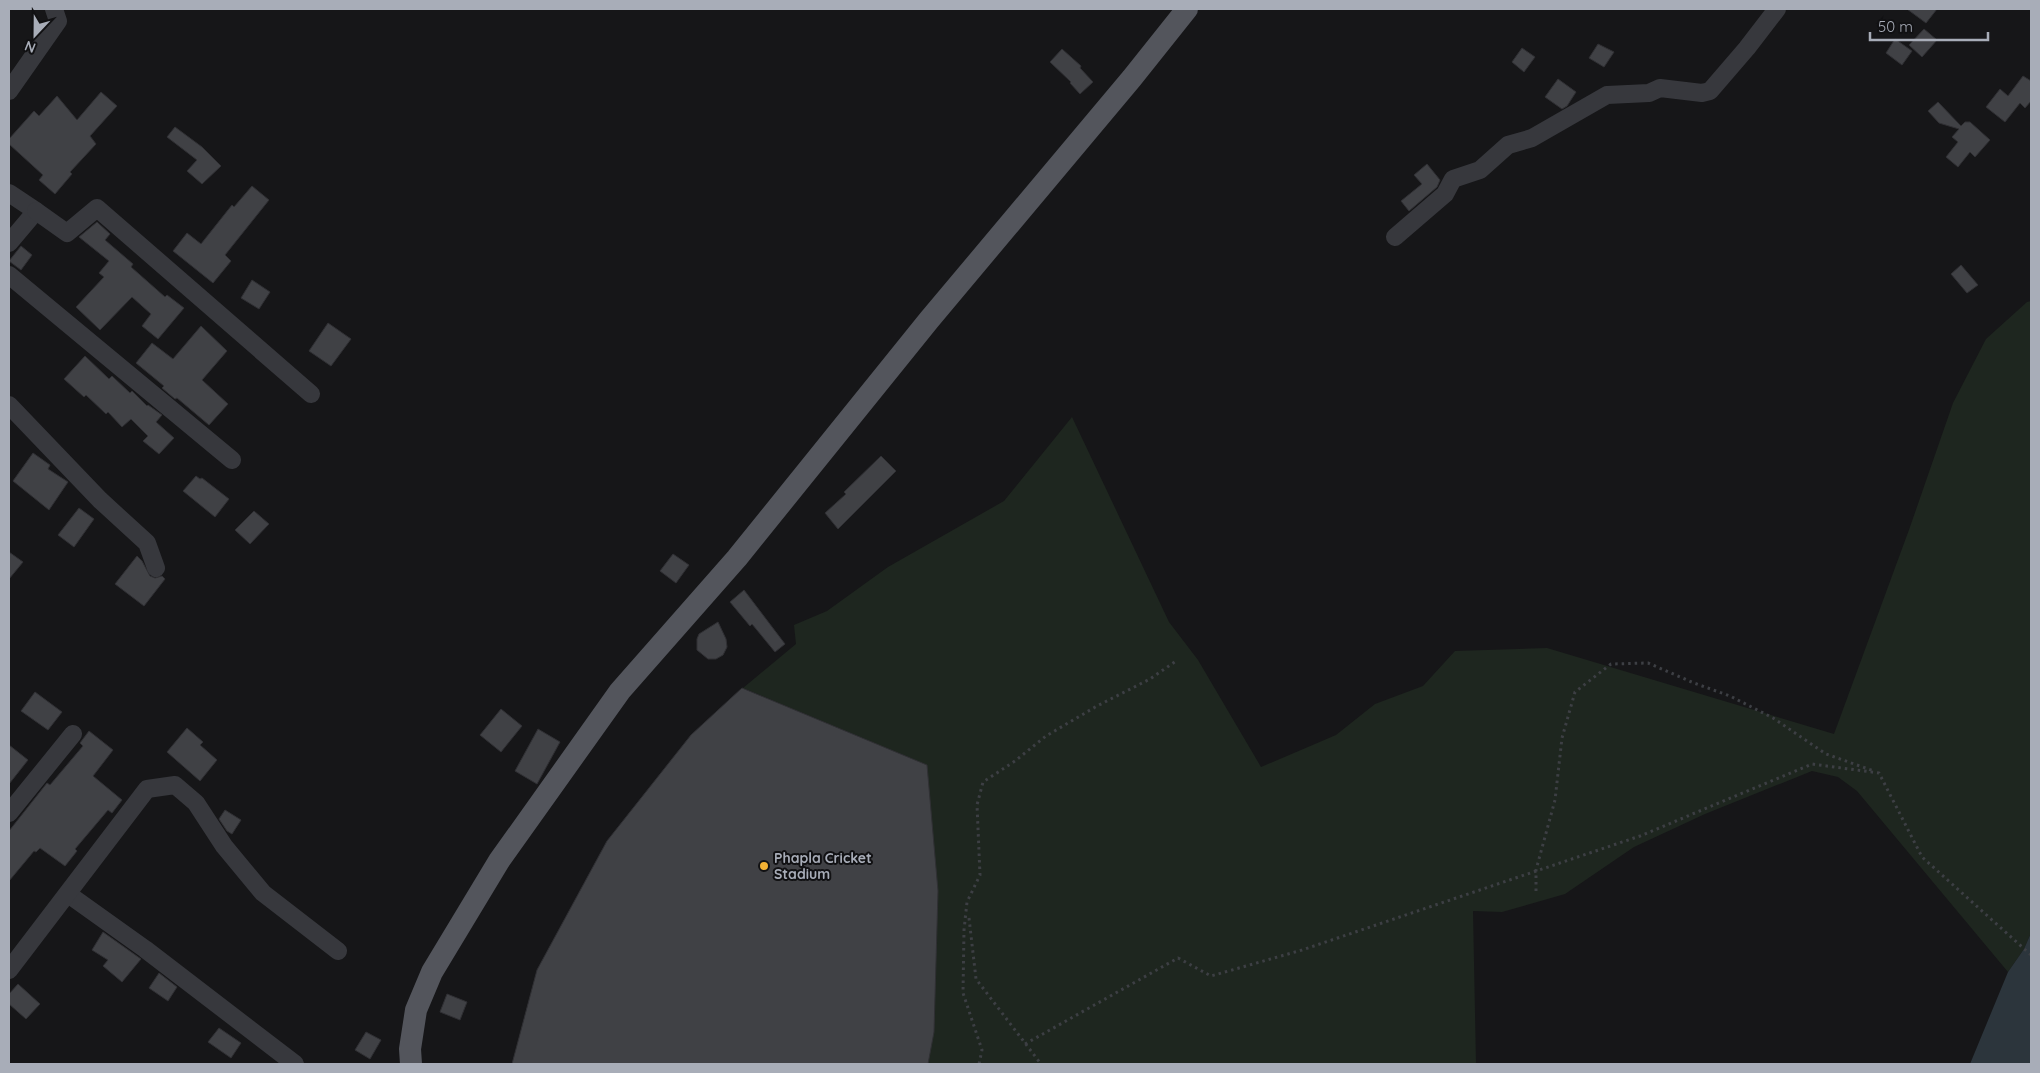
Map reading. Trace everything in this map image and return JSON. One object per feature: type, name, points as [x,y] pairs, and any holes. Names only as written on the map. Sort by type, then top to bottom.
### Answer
[{"type":"main road","points":[[411,1064],[410,1049],[416,1010],[432,972],[499,861],[620,692],[737,558],[929,320],[1132,78],[1187,9]]},
{"type":"street","points":[[9,91],[58,21],[54,9]]},
{"type":"street","points":[[1395,237],[1445,194],[1453,179],[1480,170],[1508,145],[1532,138],[1607,95],[1648,93],[1660,88],[1702,93],[1710,91],[1777,9]]},
{"type":"street","points":[[9,193],[67,232],[97,208],[311,394]]},
{"type":"street","points":[[9,242],[36,211]]},
{"type":"street","points":[[9,275],[232,460]]},
{"type":"street","points":[[9,405],[100,500],[147,543],[156,568]]},
{"type":"street","points":[[9,813],[73,734]]},
{"type":"street","points":[[9,970],[147,789],[175,785],[196,803],[224,846],[263,893],[338,951]]},
{"type":"street","points":[[68,894],[145,948],[295,1064]]},
{"type":"path","points":[[979,1064],[982,1050],[963,993],[964,930],[967,902],[980,875],[977,805],[983,782],[1015,761],[1046,736],[1097,706],[1150,679],[1176,661]]},
{"type":"path","points":[[1536,891],[1536,870],[1555,800],[1562,738],[1575,692],[1611,664],[1648,663],[1730,696],[1773,718],[1826,754],[1879,773],[1922,857],[2031,956]]},
{"type":"path","points":[[1025,1044],[1178,958],[1211,976],[1302,950],[1640,836],[1812,764],[1879,773]]},
{"type":"path","points":[[969,918],[976,979],[1041,1064]]},
{"type":"shaded area","points":[[2031,301],[2031,933],[2024,949],[2008,972],[1857,791],[1838,777],[1812,771],[1705,814],[1634,847],[1565,894],[1502,912],[1473,911],[1476,1064],[928,1064],[933,1032],[927,765],[743,688],[796,644],[794,625],[827,611],[888,567],[1004,501],[1072,417],[1169,622],[1198,660],[1261,767],[1336,735],[1375,704],[1423,686],[1455,651],[1547,648],[1834,734],[1953,403],[1986,339],[2027,302]]},
{"type":"shaded area","points":[[2031,933],[2031,1064],[1970,1064],[2008,972],[2024,949]]},
{"type":"building","points":[[1907,9],[1937,9],[1926,23]]},
{"type":"building","points":[[1924,29],[1937,40],[1922,57],[1909,45]]},
{"type":"building","points":[[1895,39],[1912,51],[1902,65],[1886,53]]},
{"type":"building","points":[[1598,44],[1614,52],[1604,67],[1589,58]]},
{"type":"building","points":[[1522,48],[1535,57],[1524,72],[1512,62]]},
{"type":"building","points":[[1062,49],[1081,66],[1080,68],[1093,82],[1080,94],[1071,82],[1050,62]]},
{"type":"building","points":[[2023,76],[2031,81],[2031,101],[2025,108],[2020,103],[2005,122],[1986,107],[2000,89],[2008,96]]},
{"type":"building","points":[[1558,79],[1576,92],[1567,106],[1562,109],[1545,97]]},
{"type":"building","points":[[101,92],[117,106],[90,136],[96,144],[70,172],[72,174],[55,194],[39,180],[43,175],[9,144],[9,139],[34,111],[39,116],[57,96],[77,120]]},
{"type":"building","points":[[1938,102],[1961,126],[1965,122],[1970,122],[1990,140],[1975,157],[1970,152],[1958,167],[1946,157],[1958,142],[1952,137],[1959,129],[1939,123],[1928,111]]},
{"type":"building","points":[[175,127],[202,147],[221,166],[202,184],[187,171],[197,160],[167,137]]},
{"type":"building","points":[[1427,164],[1440,180],[1437,187],[1409,211],[1401,201],[1422,184],[1414,175]]},
{"type":"building","points":[[252,186],[269,200],[225,255],[231,261],[213,283],[173,251],[187,233],[201,244],[232,205],[234,207]]},
{"type":"building","points":[[97,222],[110,234],[105,240],[133,264],[131,267],[165,297],[167,295],[184,308],[158,339],[142,326],[151,314],[132,297],[100,330],[76,307],[104,277],[99,273],[109,261],[79,237]]},
{"type":"building","points":[[21,246],[32,255],[21,270],[9,261]]},
{"type":"building","points":[[1961,265],[1978,285],[1967,293],[1951,274]]},
{"type":"building","points":[[252,280],[270,292],[259,309],[241,298]]},
{"type":"building","points":[[328,323],[351,339],[331,366],[309,351]]},
{"type":"building","points":[[201,326],[227,351],[202,380],[228,404],[209,425],[162,388],[164,386],[136,363],[152,343],[173,359]]},
{"type":"building","points":[[85,356],[109,379],[112,376],[130,393],[132,391],[147,406],[162,415],[156,422],[174,438],[159,454],[143,441],[148,436],[131,419],[122,427],[108,412],[106,414],[86,395],[84,397],[64,379]]},
{"type":"building","points":[[33,453],[50,465],[48,469],[68,482],[49,510],[13,481]]},
{"type":"building","points":[[881,456],[896,471],[838,529],[825,513],[846,494],[844,492]]},
{"type":"building","points":[[196,476],[200,479],[202,478],[229,499],[215,517],[183,491]]},
{"type":"building","points":[[79,508],[94,519],[74,547],[58,535]]},
{"type":"building","points":[[254,511],[269,524],[250,544],[235,530]]},
{"type":"building","points":[[9,552],[23,562],[9,579]]},
{"type":"building","points":[[673,554],[689,565],[676,583],[660,571]]},
{"type":"building","points":[[137,556],[150,576],[155,578],[162,576],[165,579],[144,606],[115,584]]},
{"type":"building","points":[[744,590],[785,644],[775,652],[752,624],[750,626],[730,602]]},
{"type":"building","points":[[718,622],[726,639],[727,647],[723,655],[716,659],[708,659],[697,650],[697,639],[699,634]]},
{"type":"building","name":"Phapla Cricket Stadium","points":[[742,688],[927,765],[938,891],[934,1032],[928,1064],[512,1064],[537,970],[607,841],[691,735]]},
{"type":"building","points":[[35,692],[62,712],[48,730],[21,711]]},
{"type":"building","points":[[501,709],[522,726],[501,752],[480,735]]},
{"type":"building","points":[[187,728],[203,742],[200,745],[217,760],[200,781],[167,752]]},
{"type":"building","points":[[538,729],[560,742],[537,784],[515,771]]},
{"type":"building","points":[[89,731],[113,750],[93,776],[122,800],[112,813],[108,810],[75,849],[77,851],[65,866],[40,848],[36,852],[34,851],[9,881],[9,831],[47,783],[50,785],[83,746],[80,743]]},
{"type":"building","points":[[9,745],[28,760],[9,784]]},
{"type":"building","points":[[225,810],[241,820],[232,834],[227,831],[219,819]]},
{"type":"building","points":[[103,932],[141,959],[122,982],[103,966],[108,960],[92,950]]},
{"type":"building","points":[[159,973],[177,987],[168,1001],[149,988]]},
{"type":"building","points":[[18,984],[40,1004],[26,1019],[9,1004],[9,994]]},
{"type":"building","points":[[447,994],[467,1002],[460,1020],[440,1012]]},
{"type":"building","points":[[219,1028],[241,1043],[231,1058],[208,1042]]},
{"type":"building","points":[[366,1032],[381,1040],[370,1059],[355,1050]]},
{"type":"place","name":"Phapla Cricket Stadium","points":[[764,866]]}]
